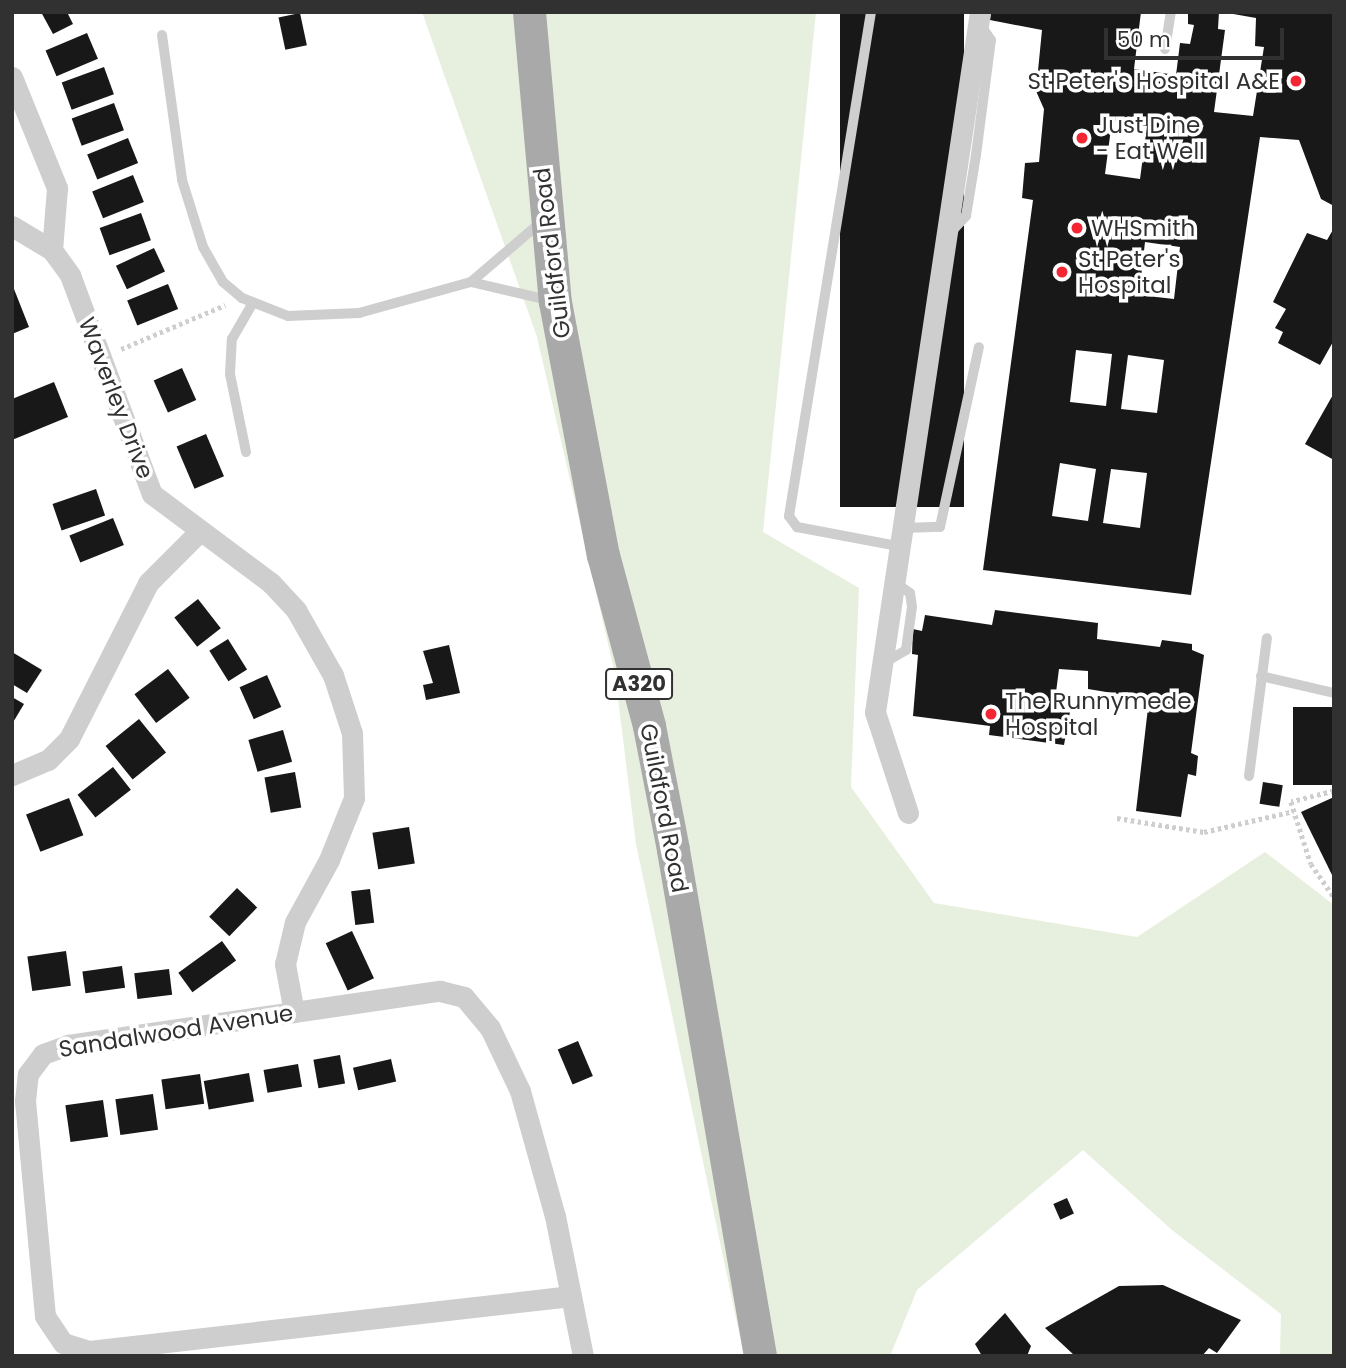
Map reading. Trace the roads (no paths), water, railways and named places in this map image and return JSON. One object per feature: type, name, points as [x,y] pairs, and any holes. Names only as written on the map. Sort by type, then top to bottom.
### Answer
[{"type":"main road","name":"Guildford Road","points":[[529,12],[544,219],[555,302],[603,555],[649,726],[671,838],[760,1356]]},
{"type":"street","points":[[908,813],[875,712],[944,240],[980,17]]},
{"type":"street","points":[[12,77],[57,188],[52,250]]},
{"type":"street","name":"Waverley Drive","points":[[12,226],[52,250],[70,275],[152,494],[198,533],[271,583],[296,610],[333,675],[352,733],[354,798],[329,860],[295,922],[285,964],[294,1012]]},
{"type":"street","points":[[12,775],[48,761],[69,740],[148,583],[198,533]]},
{"type":"street","name":"Sandalwood Avenue","points":[[572,1296],[89,1351],[63,1343],[45,1316],[25,1094],[34,1063],[55,1048],[68,1045],[440,991],[464,997],[490,1028],[520,1091],[539,1153],[572,1296],[583,1356]]},
{"type":"lane","points":[[871,12],[789,516],[797,527],[901,537],[940,527],[979,347]]},
{"type":"lane","points":[[1165,49],[1171,12]]},
{"type":"lane","points":[[162,34],[182,180],[199,236],[223,282],[247,302],[288,316],[359,313],[471,282],[544,219]]},
{"type":"lane","points":[[471,282],[555,302]]},
{"type":"lane","points":[[246,452],[230,374],[232,339],[247,302]]},
{"type":"lane","points":[[1249,776],[1267,639]]},
{"type":"lane","points":[[1261,676],[1334,693]]},
{"type":"place","name":"St Peter's Hospital A&E","points":[[1296,81]]},
{"type":"place","name":"Just Dine - Eat Well","points":[[1082,138]]},
{"type":"place","name":"WHSmith","points":[[1077,228]]},
{"type":"place","name":"St Peter's Hospital","points":[[1062,272]]},
{"type":"place","name":"The Runnymede Hospital","points":[[991,714]]}]
